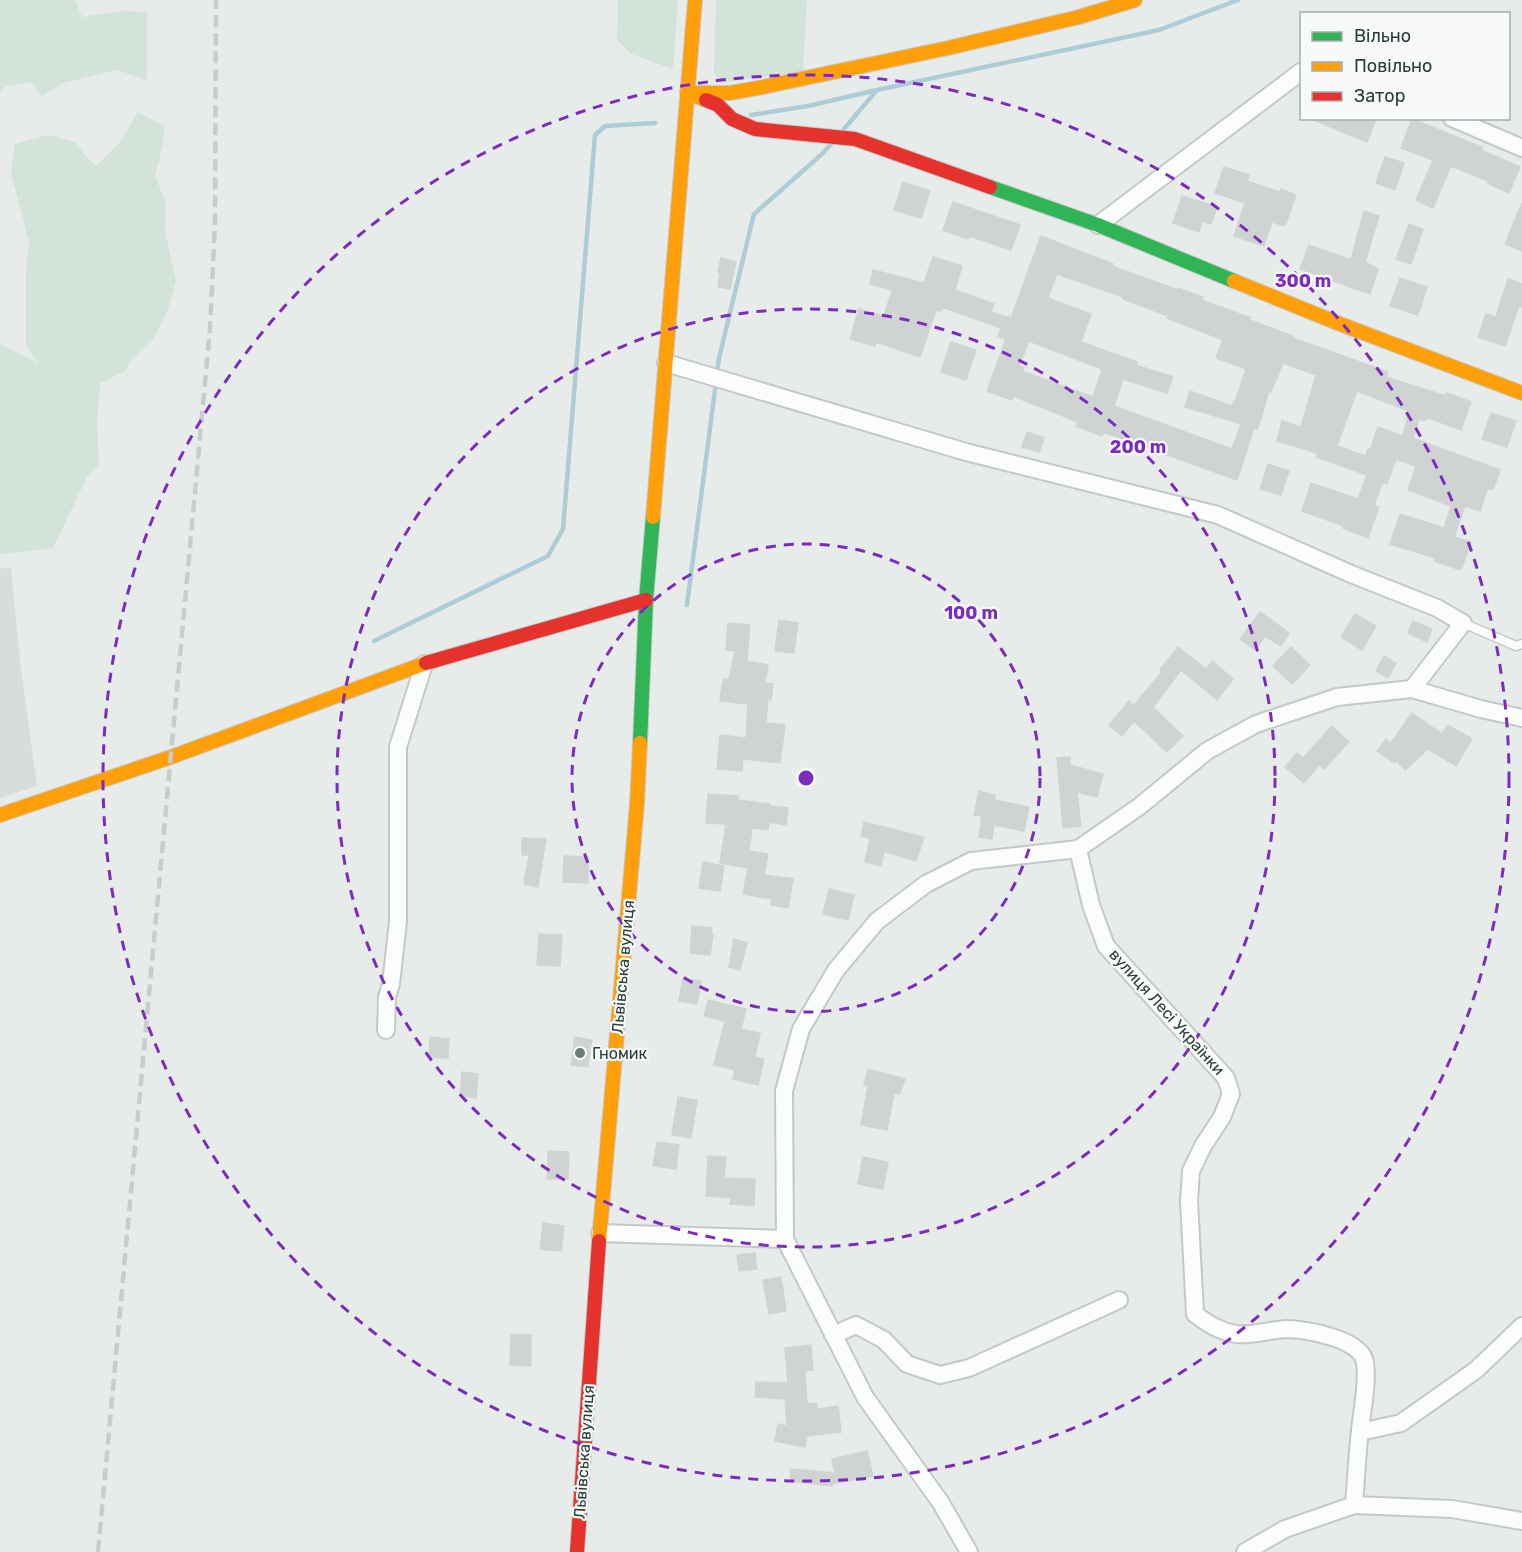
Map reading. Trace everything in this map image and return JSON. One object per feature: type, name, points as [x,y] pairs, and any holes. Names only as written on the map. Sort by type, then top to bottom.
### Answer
[{"type":"street","name":"Львівська вулиця","points":[[577,1552],[600,1233],[637,804],[646,600],[694,0]]},
{"type":"street","points":[[687,93],[730,93],[763,87],[948,48],[1079,17],[1135,0]]},
{"type":"street","points":[[1098,225],[1300,73]]},
{"type":"street","points":[[687,93],[718,105],[732,119],[754,129],[855,139],[1098,225],[1340,324],[1522,393]]},
{"type":"street","points":[[1457,120],[1522,148]]},
{"type":"street","points":[[666,363],[966,452],[1218,515],[1351,574],[1437,608],[1463,623],[1412,688]]},
{"type":"street","points":[[0,815],[171,757],[424,664],[646,600]]},
{"type":"street","points":[[386,1030],[387,997],[391,984],[398,921],[398,747],[424,664]]},
{"type":"street","points":[[969,1552],[941,1503],[864,1397],[785,1239],[784,1091],[801,1029],[836,970],[877,921],[926,884],[970,861],[1077,849],[1140,806],[1207,752],[1256,724],[1337,697],[1412,688],[1481,709],[1522,718]]},
{"type":"street","name":"вулиця Лесі Українки","points":[[1077,849],[1091,905],[1106,946],[1226,1078],[1231,1094],[1222,1117],[1203,1146],[1191,1171],[1190,1213],[1195,1314],[1215,1329],[1237,1334],[1258,1334],[1287,1329],[1338,1339],[1360,1351],[1365,1360],[1365,1390],[1354,1504]]},
{"type":"street","points":[[600,1233],[785,1239]]},
{"type":"street","points":[[833,1335],[856,1325],[884,1340],[907,1364],[940,1374],[969,1368],[1119,1300]]},
{"type":"street","points":[[1360,1432],[1401,1423],[1476,1370],[1522,1326]]},
{"type":"street","points":[[1245,1552],[1285,1529],[1354,1504],[1452,1509],[1522,1521]]},
{"type":"lane","points":[[1463,623],[1520,646]]},
{"type":"shaded area","points":[[0,0],[75,0],[82,17],[119,11],[147,12],[147,80],[117,70],[63,83],[42,96],[31,82],[5,87],[0,92]]},
{"type":"shaded area","points":[[618,0],[678,0],[673,69],[631,54],[617,40]]},
{"type":"shaded area","points":[[716,0],[807,0],[803,71],[720,83],[714,72]]},
{"type":"shaded area","points":[[138,112],[164,126],[163,145],[155,175],[166,204],[165,232],[176,280],[168,310],[153,340],[131,360],[126,371],[100,383],[97,423],[99,464],[87,477],[53,548],[0,554],[0,344],[38,363],[26,346],[26,273],[29,242],[11,173],[15,144],[48,135],[75,142],[96,166],[120,142]]},
{"type":"shaded area","points":[[11,567],[20,662],[37,786],[0,798],[0,569]]},
{"type":"building","points":[[1314,120],[1375,120],[1367,142]]},
{"type":"building","points":[[1412,120],[1414,120],[1482,147],[1481,150],[1520,167],[1509,193],[1487,183],[1488,181],[1451,166],[1433,208],[1416,200],[1433,160],[1401,148]]},
{"type":"building","points":[[1385,157],[1404,163],[1395,190],[1376,183]]},
{"type":"building","points":[[1224,167],[1249,175],[1247,181],[1296,195],[1285,226],[1272,222],[1264,246],[1234,236],[1245,203],[1215,193]]},
{"type":"building","points":[[903,182],[930,191],[921,218],[894,210]]},
{"type":"building","points":[[1182,196],[1217,207],[1211,224],[1202,221],[1199,232],[1173,223]]},
{"type":"building","points":[[953,202],[1020,225],[1011,250],[943,230]]},
{"type":"building","points":[[1522,203],[1522,251],[1505,244]]},
{"type":"building","points":[[1364,211],[1379,216],[1365,262],[1378,269],[1370,294],[1300,269],[1309,245],[1351,260]]},
{"type":"building","points":[[1409,224],[1423,229],[1411,264],[1396,259]]},
{"type":"building","points":[[1041,236],[1113,264],[1112,266],[1203,297],[1202,300],[1251,318],[1250,320],[1293,336],[1293,338],[1388,372],[1386,377],[1446,396],[1447,393],[1471,402],[1461,430],[1426,417],[1425,421],[1419,419],[1413,438],[1500,470],[1493,490],[1488,488],[1480,511],[1465,506],[1454,537],[1471,542],[1461,570],[1434,561],[1435,558],[1390,544],[1400,514],[1444,528],[1451,506],[1408,490],[1416,466],[1396,459],[1387,484],[1382,483],[1374,505],[1379,507],[1368,538],[1343,528],[1344,526],[1302,511],[1311,483],[1358,499],[1367,475],[1316,457],[1317,453],[1277,441],[1282,421],[1301,427],[1316,375],[1283,363],[1271,392],[1269,391],[1257,429],[1254,428],[1237,480],[1103,432],[1102,436],[1076,426],[1078,422],[1013,396],[1012,400],[987,391],[1006,339],[998,336],[1001,328],[942,307],[941,311],[936,310],[920,357],[876,342],[875,346],[850,339],[859,309],[884,316],[892,290],[870,284],[873,270],[924,283],[933,257],[962,266],[955,290],[994,304],[991,312],[1011,318]],"holes":[[[1057,274],[1123,297],[1123,299],[1168,316],[1167,318],[1223,340],[1216,358],[1246,369],[1235,402],[1232,406],[1190,391],[1185,407],[1241,424],[1232,449],[1114,406],[1123,379],[1167,393],[1173,377],[1136,365],[1137,362],[1081,342],[1091,314],[1048,298]],[[1029,341],[1102,369],[1093,397],[1022,371],[1024,367],[1019,366]],[[1357,391],[1409,411],[1403,436],[1378,427],[1370,450],[1368,449],[1365,456],[1337,446]]]},
{"type":"building","points":[[721,258],[736,262],[730,289],[718,287]]},
{"type":"building","points":[[1400,278],[1427,287],[1418,315],[1390,306]]},
{"type":"building","points":[[1508,279],[1522,284],[1522,307],[1519,306],[1505,346],[1478,337],[1486,314],[1496,317]]},
{"type":"building","points":[[951,342],[976,350],[966,380],[941,372]]},
{"type":"building","points":[[1491,413],[1516,421],[1507,447],[1482,439]]},
{"type":"building","points":[[1027,432],[1044,438],[1039,452],[1022,447]]},
{"type":"building","points":[[1268,464],[1289,471],[1281,495],[1260,489]]},
{"type":"building","points":[[1260,612],[1289,633],[1281,646],[1265,636],[1255,650],[1240,639]]},
{"type":"building","points":[[1355,614],[1376,626],[1362,650],[1341,637]]},
{"type":"building","points":[[779,620],[798,623],[794,653],[775,651]]},
{"type":"building","points":[[1413,621],[1432,629],[1427,642],[1408,633]]},
{"type":"building","points":[[728,623],[750,625],[747,661],[768,665],[765,683],[773,684],[771,700],[768,699],[766,723],[785,725],[780,763],[743,759],[742,771],[717,769],[720,735],[746,738],[748,704],[720,701],[723,679],[729,680],[735,651],[726,650]]},
{"type":"building","points":[[1178,647],[1206,669],[1212,661],[1233,679],[1217,700],[1181,670],[1153,707],[1183,736],[1167,752],[1134,721],[1122,736],[1109,725],[1129,701],[1134,705],[1162,672],[1160,670]]},
{"type":"building","points":[[1291,647],[1310,665],[1292,684],[1273,666]]},
{"type":"building","points":[[1384,656],[1396,663],[1388,678],[1376,671]]},
{"type":"building","points":[[1412,713],[1442,734],[1448,725],[1472,739],[1456,766],[1428,749],[1405,770],[1396,760],[1394,763],[1377,751],[1386,739],[1391,743]]},
{"type":"building","points":[[1332,726],[1349,742],[1324,769],[1319,765],[1304,783],[1285,767],[1297,753],[1303,758]]},
{"type":"building","points":[[1070,757],[1070,765],[1103,774],[1097,797],[1077,792],[1081,826],[1063,828],[1057,758]]},
{"type":"building","points":[[979,791],[995,795],[994,800],[1029,807],[1024,831],[994,825],[992,839],[979,837],[982,816],[974,815]]},
{"type":"building","points":[[708,794],[738,796],[738,800],[788,808],[786,825],[769,822],[768,830],[752,828],[749,851],[768,854],[764,875],[793,879],[788,908],[771,905],[772,899],[743,894],[748,868],[720,863],[726,824],[706,823]]},
{"type":"building","points":[[864,822],[924,837],[916,861],[884,851],[881,866],[865,862],[870,838],[861,836]]},
{"type":"building","points":[[522,838],[546,839],[538,887],[524,884],[529,855],[522,855]]},
{"type":"building","points":[[564,856],[588,857],[588,883],[563,882]]},
{"type":"building","points":[[703,862],[724,866],[720,891],[699,888]]},
{"type":"building","points":[[829,889],[854,895],[848,920],[823,914]]},
{"type":"building","points":[[692,926],[712,928],[710,955],[690,953]]},
{"type":"building","points":[[539,934],[562,935],[560,966],[537,965]]},
{"type":"building","points":[[734,939],[747,943],[740,970],[729,967]]},
{"type":"building","points":[[683,978],[701,981],[697,1004],[679,1001]]},
{"type":"building","points":[[708,1000],[746,1009],[741,1029],[760,1033],[755,1057],[764,1059],[758,1085],[733,1079],[735,1070],[714,1065],[725,1021],[704,1016]]},
{"type":"building","points":[[430,1037],[449,1039],[448,1058],[429,1057]]},
{"type":"building","points":[[575,1037],[592,1040],[588,1067],[571,1065]]},
{"type":"building","points":[[868,1069],[905,1079],[900,1094],[894,1093],[887,1130],[861,1125],[868,1086],[864,1085]]},
{"type":"building","points":[[462,1072],[478,1074],[476,1098],[460,1096]]},
{"type":"building","points":[[678,1097],[697,1100],[691,1138],[672,1135]]},
{"type":"building","points":[[657,1142],[679,1145],[676,1169],[653,1166]]},
{"type":"building","points":[[548,1151],[569,1152],[568,1179],[547,1179]]},
{"type":"building","points":[[708,1156],[726,1157],[724,1178],[755,1179],[754,1206],[730,1204],[731,1198],[706,1196]]},
{"type":"building","points":[[863,1157],[888,1162],[883,1189],[858,1184]]},
{"type":"building","points":[[543,1223],[564,1226],[561,1251],[540,1249]]},
{"type":"building","points":[[755,1253],[757,1269],[739,1271],[737,1255]]},
{"type":"building","points":[[781,1277],[786,1311],[769,1314],[763,1280]]},
{"type":"building","points":[[511,1335],[531,1335],[531,1366],[510,1365]]},
{"type":"building","points":[[811,1345],[813,1370],[805,1371],[807,1404],[817,1403],[817,1409],[838,1406],[841,1432],[807,1436],[805,1447],[775,1441],[778,1424],[787,1426],[785,1399],[755,1397],[756,1382],[788,1383],[785,1348]]},
{"type":"building","points":[[867,1451],[873,1476],[832,1484],[832,1486],[790,1481],[791,1469],[835,1473],[832,1459]]},
{"type":"waterway","points":[[844,129],[877,90],[1159,30],[1238,0]]},
{"type":"waterway","points":[[751,115],[808,106],[877,90]]},
{"type":"waterway","points":[[374,641],[548,556],[563,529],[595,135],[605,126],[655,123]]},
{"type":"waterway","points":[[717,373],[754,214],[831,144]]},
{"type":"waterway","points":[[687,605],[716,382]]},
{"type":"railway","points":[[98,1552],[210,328],[215,224],[216,0]]},
{"type":"traffic: fast","points":[[990,187],[1098,225],[1234,281]]},
{"type":"traffic: fast","points":[[640,743],[646,600],[653,517]]},
{"type":"traffic: slow","points":[[653,517],[695,0]]},
{"type":"traffic: slow","points":[[706,100],[687,93],[730,93],[763,87],[948,48],[1079,17],[1135,0]]},
{"type":"traffic: slow","points":[[1234,281],[1522,393]]},
{"type":"traffic: slow","points":[[0,815],[171,757],[426,663]]},
{"type":"traffic: slow","points":[[599,1241],[637,804],[640,743]]},
{"type":"traffic: jam","points":[[706,100],[718,105],[732,119],[755,129],[855,139],[990,187]]},
{"type":"traffic: jam","points":[[426,663],[646,600]]},
{"type":"traffic: jam","points":[[577,1552],[599,1241]]},
{"type":"place","name":"Гномик","points":[[580,1053]]}]
